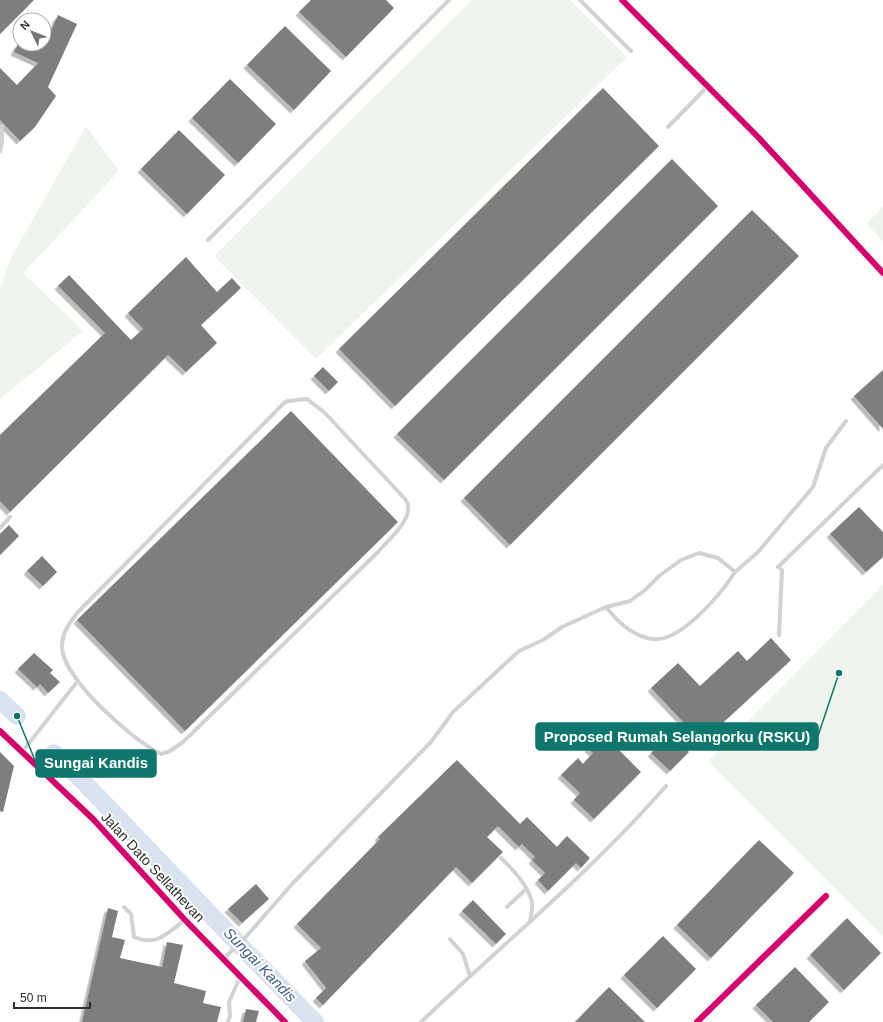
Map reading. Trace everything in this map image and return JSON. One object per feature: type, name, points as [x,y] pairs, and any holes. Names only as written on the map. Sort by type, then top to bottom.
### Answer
[{"type":"street","points":[[622,0],[758,137],[883,273]]},
{"type":"street","name":"Jalan Dato Sellathevan","points":[[0,731],[93,819],[185,920],[285,1022]]},
{"type":"street","points":[[697,1022],[826,896]]},
{"type":"lane","points":[[208,240],[449,0]]},
{"type":"lane","points":[[580,0],[631,50]]},
{"type":"lane","points":[[668,127],[707,87]]},
{"type":"lane","points":[[0,150],[2,142],[2,126]]},
{"type":"lane","points":[[307,399],[314,403],[410,506],[405,522],[377,553],[183,742],[170,751],[161,754],[134,737],[78,682],[67,665],[62,645],[68,624],[77,613],[288,401],[307,399]]},
{"type":"lane","points":[[606,607],[617,621],[643,637],[654,640],[679,632],[717,595],[727,584],[734,572],[758,552],[812,487],[826,448],[846,421]]},
{"type":"lane","points":[[779,635],[782,570],[778,567],[883,465]]},
{"type":"lane","points":[[0,528],[10,517]]},
{"type":"lane","points":[[223,960],[241,943],[293,883],[425,748],[453,712],[519,651],[542,640],[562,627],[606,607],[630,601],[681,560],[699,553],[718,558],[734,572]]},
{"type":"lane","points":[[22,752],[78,682]]},
{"type":"lane","points":[[421,1022],[530,921],[628,827],[666,786]]},
{"type":"lane","points":[[501,858],[520,877],[526,889],[532,903],[530,921]]},
{"type":"lane","points":[[507,907],[526,889]]},
{"type":"lane","points":[[124,907],[131,914],[134,937],[148,942],[157,940],[185,920]]},
{"type":"lane","points":[[450,939],[464,954],[470,976]]},
{"type":"lane","points":[[228,1022],[230,1016],[229,1002],[240,977]]},
{"type":"shaded area","points":[[472,0],[570,0],[627,57],[316,359],[214,256]]},
{"type":"shaded area","points":[[86,126],[119,171],[23,273],[83,331],[0,399],[0,288],[11,258]]},
{"type":"shaded area","points":[[883,206],[883,241],[867,224]]},
{"type":"shaded area","points":[[883,585],[883,936],[708,761]]},
{"type":"building","points":[[0,0],[34,0],[22,12],[12,12],[12,22],[0,34]]},
{"type":"building","points":[[311,0],[386,0],[394,8],[346,57],[299,12]]},
{"type":"building","points":[[58,15],[77,24],[48,87],[56,96],[35,127],[20,141],[0,120],[0,68],[17,85],[38,63],[14,52],[52,52],[52,28]]},
{"type":"building","points":[[285,26],[331,71],[294,110],[247,65]]},
{"type":"building","points":[[230,79],[276,124],[238,163],[192,118]]},
{"type":"building","points":[[603,88],[659,146],[395,406],[339,349]]},
{"type":"building","points":[[179,130],[225,175],[187,214],[141,169]]},
{"type":"building","points":[[672,159],[718,206],[444,480],[397,434]]},
{"type":"building","points":[[752,210],[799,256],[510,545],[464,498]]},
{"type":"building","points":[[186,257],[217,292],[232,278],[241,288],[201,325],[217,343],[186,372],[168,355],[10,512],[0,501],[0,435],[105,333],[58,286],[69,275],[131,340],[143,329],[128,313]]},
{"type":"building","points":[[323,367],[338,382],[329,391],[314,376]]},
{"type":"building","points":[[883,370],[883,429],[854,396]]},
{"type":"building","points":[[291,411],[398,522],[185,731],[77,620]]},
{"type":"building","points":[[859,507],[883,532],[883,557],[866,572],[830,534]]},
{"type":"building","points":[[9,525],[19,536],[0,555],[0,534]]},
{"type":"building","points":[[42,556],[57,572],[43,586],[27,571]]},
{"type":"building","points":[[771,638],[791,660],[702,742],[651,688],[678,663],[700,686],[738,651],[747,661]]},
{"type":"building","points":[[34,653],[53,670],[50,673],[60,682],[48,693],[40,684],[37,687],[18,669]]},
{"type":"building","points":[[602,733],[641,772],[594,819],[574,800],[580,793],[561,775],[578,758],[583,764],[593,753],[588,748]]},
{"type":"building","points":[[670,734],[689,752],[670,771],[651,753]]},
{"type":"building","points":[[0,752],[14,766],[3,812],[0,811]]},
{"type":"building","points":[[457,760],[520,824],[527,817],[557,847],[567,836],[590,858],[581,868],[576,863],[548,891],[538,880],[545,873],[532,860],[535,857],[522,844],[519,847],[498,826],[487,837],[503,852],[472,883],[456,867],[323,1005],[316,998],[326,988],[305,961],[321,948],[297,924],[380,839],[378,837]]},
{"type":"building","points":[[759,840],[794,873],[711,958],[677,925]]},
{"type":"building","points":[[256,884],[269,899],[242,923],[228,909]]},
{"type":"building","points":[[473,900],[506,934],[496,944],[462,911]]},
{"type":"building","points":[[108,908],[118,911],[112,937],[125,940],[120,958],[162,967],[167,942],[183,945],[174,983],[206,991],[203,1003],[221,1007],[217,1022],[82,1022]]},
{"type":"building","points":[[847,918],[881,953],[844,990],[810,955]]},
{"type":"building","points":[[663,936],[696,969],[657,1008],[624,975]]},
{"type":"building","points":[[795,967],[829,1002],[809,1022],[773,1022],[756,1005]]},
{"type":"building","points":[[609,987],[645,1022],[575,1022]]},
{"type":"building","points":[[246,1009],[259,1011],[256,1022],[243,1022]]},
{"type":"waterway","name":"Sungai Kandis","points":[[0,700],[17,716]]},
{"type":"waterway","name":"Sungai Kandis","points":[[54,753],[315,1022]]},
{"type":"cycle path","points":[[622,0],[758,137],[883,273]]},
{"type":"cycle path","points":[[0,731],[93,819],[185,920],[285,1022]]},
{"type":"cycle path","points":[[697,1022],[826,896]]},
{"type":"place","name":"Proposed Rumah Selangorku (RSKU)","points":[[839,673]]},
{"type":"place","name":"Sungai Kandis","points":[[17,716]]}]
